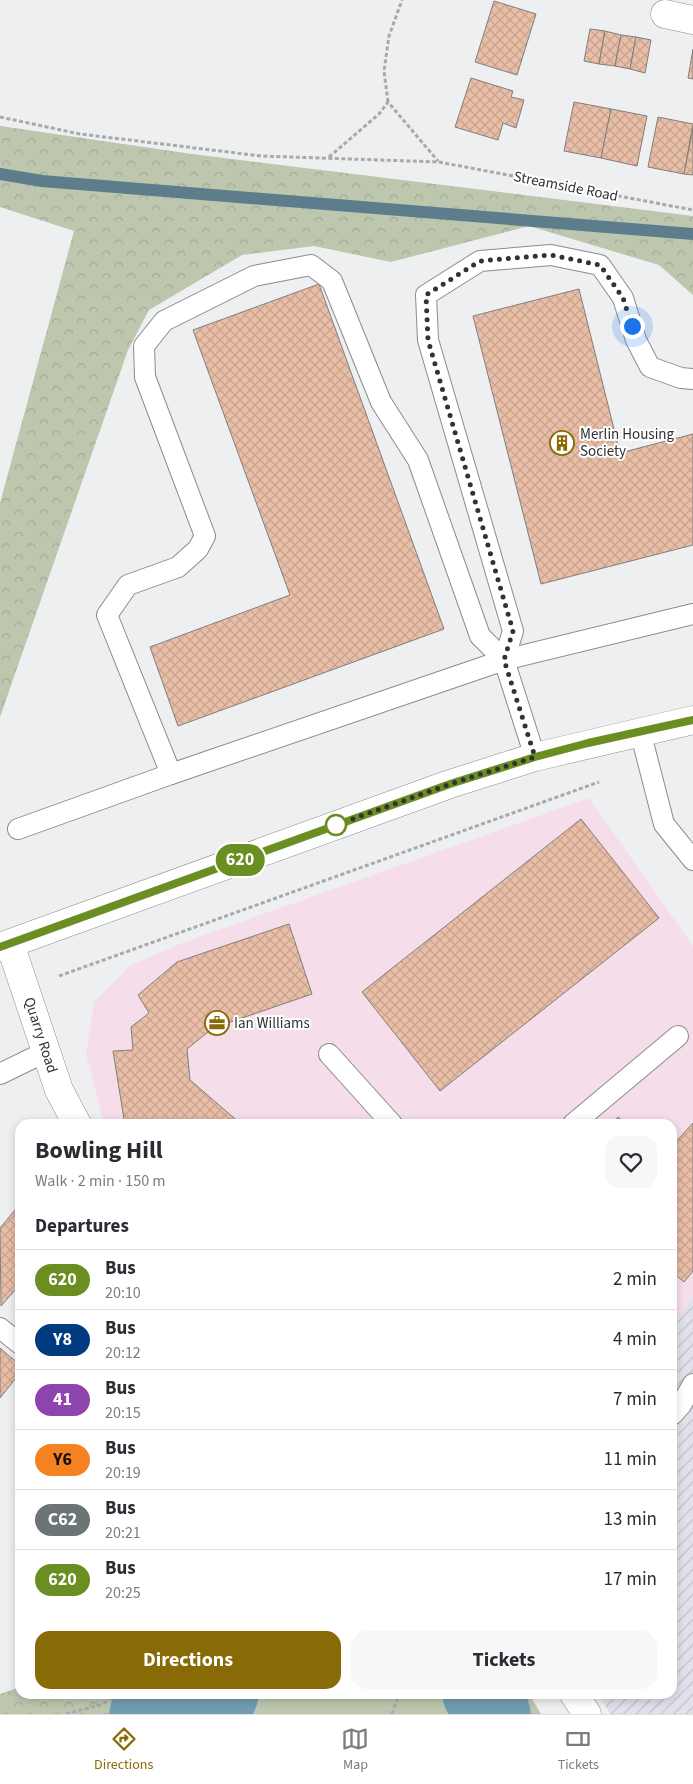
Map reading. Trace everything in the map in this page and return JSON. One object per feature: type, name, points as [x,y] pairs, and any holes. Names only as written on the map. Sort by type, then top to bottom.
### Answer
[{"type":"main road","points":[[665,14],[693,20]]},
{"type":"main road","points":[[5,946],[450,784],[535,757],[693,720]]},
{"type":"main road","name":"Quarry Road","points":[[5,946],[25,988],[59,1090],[74,1119]]},
{"type":"main road","points":[[577,1699],[587,1714]]},
{"type":"lane","points":[[504,660],[513,631],[428,340],[426,295],[480,261],[551,255],[600,265],[623,298],[636,340],[650,367],[681,378],[693,379]]},
{"type":"lane","points":[[171,774],[106,615],[128,585],[178,567],[198,549],[206,536],[145,377],[144,346],[164,321],[254,276],[311,265],[332,281],[381,402],[418,460],[480,636],[504,660],[535,757]]},
{"type":"lane","points":[[18,829],[171,774],[504,660],[693,614]]},
{"type":"lane","points":[[640,731],[664,824],[693,860]]},
{"type":"lane","points":[[579,1119],[678,1036]]},
{"type":"lane","points":[[0,1074],[45,1052]]},
{"type":"lane","points":[[329,1054],[388,1119]]},
{"type":"lane","points":[[0,1328],[15,1340]]},
{"type":"lane","points":[[677,1409],[693,1384]]},
{"type":"path","points":[[402,0],[389,36],[384,72],[388,102],[439,162]]},
{"type":"path","points":[[329,157],[380,114],[388,102]]},
{"type":"path","name":"Streamside Road","points":[[0,117],[80,134],[261,156],[439,162],[693,210]]},
{"type":"path","points":[[25,988],[649,764]]},
{"type":"path","points":[[66,1714],[100,1705],[110,1699]]},
{"type":"path","points":[[392,1714],[397,1699]]},
{"type":"shaded area","points":[[589,798],[693,946],[693,1296],[677,1322],[677,1119],[103,1119],[86,1054],[94,1002],[129,966],[182,943]]},
{"type":"shaded area","points":[[693,1296],[693,1714],[610,1714],[602,1699],[677,1699],[677,1322]]},
{"type":"green space","points":[[0,126],[192,154],[693,216],[693,295],[659,265],[529,226],[391,262],[314,246],[242,255],[149,310],[128,350],[0,717],[0,503],[74,231],[0,207]]},
{"type":"green space","points":[[15,1689],[15,1699],[248,1699],[196,1714],[0,1714],[0,1694]]},
{"type":"green space","points":[[248,1699],[465,1699],[476,1714],[196,1714]]},
{"type":"green space","points":[[465,1699],[532,1699],[541,1714],[476,1714]]},
{"type":"building","points":[[494,1],[536,14],[517,75],[475,62]]},
{"type":"building","points":[[590,29],[605,31],[599,64],[584,61]]},
{"type":"building","points":[[605,31],[621,35],[615,66],[599,64]]},
{"type":"building","points":[[621,35],[636,37],[630,69],[615,66]]},
{"type":"building","points":[[636,37],[651,40],[645,73],[630,69]]},
{"type":"building","points":[[693,49],[693,79],[688,78]]},
{"type":"building","points":[[471,78],[513,91],[511,97],[524,100],[516,128],[503,123],[498,140],[455,127]]},
{"type":"building","points":[[574,102],[611,109],[601,158],[564,151]]},
{"type":"building","points":[[611,109],[647,116],[637,166],[601,158]]},
{"type":"building","points":[[658,117],[693,124],[684,174],[648,167]]},
{"type":"building","points":[[693,128],[693,175],[684,174]]},
{"type":"building","points":[[319,284],[444,629],[178,726],[150,647],[290,595],[193,330]]},
{"type":"building","name":"Merlin Housing Society","points":[[579,289],[620,453],[693,434],[693,545],[541,584],[473,316]]},
{"type":"building","points":[[581,819],[659,918],[440,1091],[362,992]]},
{"type":"building","points":[[289,924],[312,994],[213,1028],[187,1049],[190,1080],[235,1119],[124,1119],[113,1051],[133,1050],[131,1027],[149,1013],[138,995],[177,962]]},
{"type":"building","points":[[693,1123],[693,1271],[684,1282],[677,1276],[677,1141]]},
{"type":"building","points":[[15,1210],[15,1290],[1,1306],[0,1228]]},
{"type":"building","points":[[0,1348],[15,1361],[15,1379],[0,1398]]},
{"type":"waterway","points":[[0,174],[42,181],[693,234]]},
{"type":"waterway","points":[[147,1714],[202,1699]]},
{"type":"waterway","points":[[483,1699],[493,1714]]},
{"type":"bus line","name":"620","points":[[0,947],[450,784],[535,757],[588,743],[693,720]]},
{"type":"place","name":"Merlin Housing Society","points":[[562,443]]},
{"type":"place","name":"Ian Williams","points":[[217,1023]]},
{"type":"route","points":[[336,825],[450,784],[535,757],[504,660],[513,631],[428,340],[426,295],[480,261],[551,255],[600,265],[623,298],[632,326]]}]
